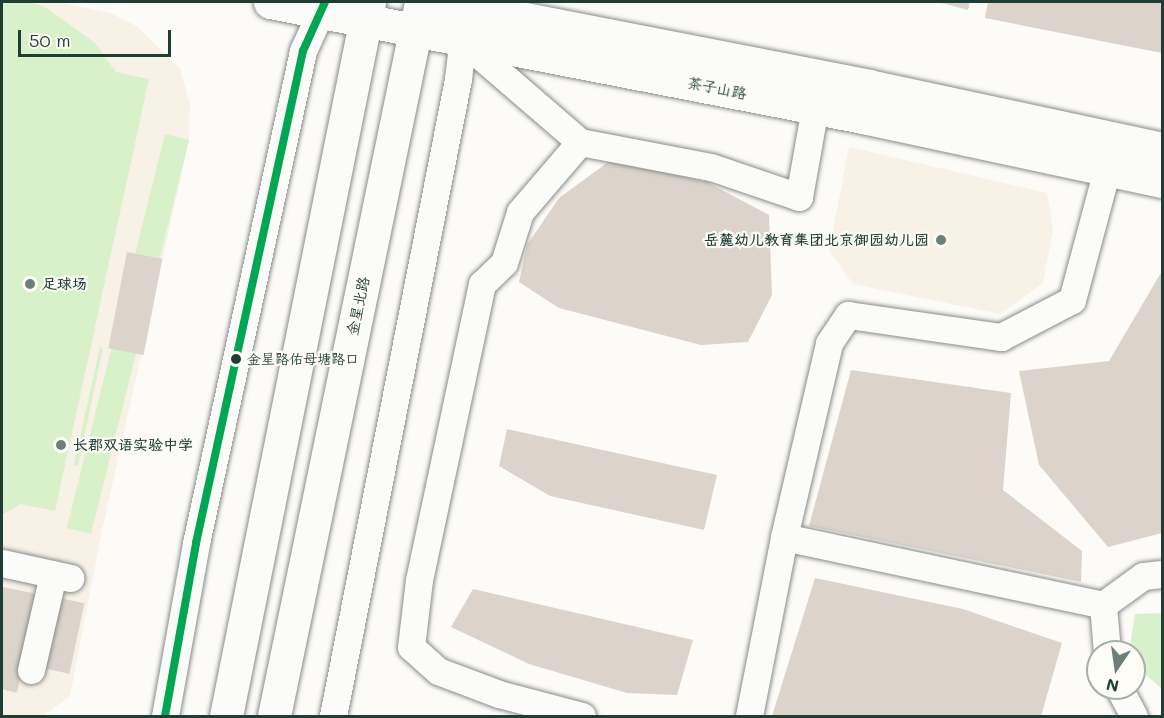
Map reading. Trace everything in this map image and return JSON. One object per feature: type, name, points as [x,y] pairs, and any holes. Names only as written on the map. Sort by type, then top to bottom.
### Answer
[{"type":"main road","name":"茶子山路","points":[[270,2],[418,16],[463,41],[815,107],[1162,182]]},
{"type":"main road","name":"茶子山路","points":[[458,4],[1162,144]]},
{"type":"main road","points":[[226,717],[368,10]]},
{"type":"main road","name":"金星北路","points":[[274,717],[418,16]]},
{"type":"street","points":[[333,717],[463,41],[458,4]]},
{"type":"street","points":[[165,717],[199,532],[303,51],[324,7]]},
{"type":"street","points":[[463,41],[580,142],[711,167],[799,197],[815,107]]},
{"type":"street","points":[[580,142],[520,212],[504,263],[482,284],[419,580],[411,647],[438,671],[499,694],[582,717]]},
{"type":"street","points":[[749,717],[784,537],[829,343],[848,315],[1001,337],[1072,300],[1107,170]]},
{"type":"street","points":[[784,537],[1103,605],[1143,576],[1162,574]]},
{"type":"street","points":[[2,563],[61,576],[31,670]]},
{"type":"street","points":[[1103,605],[1106,640]]},
{"type":"street","points":[[1125,700],[1134,717]]},
{"type":"shaded area","name":"长郡双语实验中学","points":[[2,2],[57,2],[110,13],[138,27],[180,69],[190,104],[189,140],[101,535],[70,696],[43,716],[2,716]]},
{"type":"shaded area","name":"岳麓幼儿教育集团北京御园幼儿园","points":[[849,147],[1047,193],[1053,229],[1043,283],[1000,314],[853,284],[829,251]]},
{"type":"green space","points":[[2,2],[30,2],[45,7],[95,43],[116,72],[149,79],[55,511],[21,504],[2,515]]},
{"type":"green space","points":[[165,134],[189,140],[91,534],[67,528]]},
{"type":"green space","points":[[100,347],[103,348],[78,466],[74,465]]},
{"type":"green space","points":[[1162,613],[1162,689],[1146,675],[1146,640],[1131,640],[1135,614]]},
{"type":"building","points":[[938,2],[970,2],[968,10]]},
{"type":"building","points":[[988,2],[1162,2],[1162,53],[985,18]]},
{"type":"building","points":[[611,160],[707,182],[769,215],[772,295],[748,342],[701,345],[559,308],[519,282],[527,245],[559,198]]},
{"type":"building","points":[[127,252],[162,259],[144,355],[108,348]]},
{"type":"building","points":[[1162,271],[1162,533],[1108,547],[1039,465],[1019,371],[1109,361]]},
{"type":"building","points":[[851,370],[1011,393],[1003,490],[1082,551],[1081,582],[809,526]]},
{"type":"building","points":[[507,429],[717,475],[704,530],[550,496],[499,466]]},
{"type":"building","points":[[815,578],[963,609],[1062,643],[1041,716],[772,716]]},
{"type":"building","points":[[2,587],[38,594],[17,693],[2,689]]},
{"type":"building","points":[[473,589],[693,640],[677,695],[627,693],[529,664],[451,627]]},
{"type":"building","points":[[55,597],[84,603],[69,674],[40,667]]},
{"type":"transit line","points":[[165,716],[196,543],[303,51],[325,2]]},
{"type":"place","name":"岳麓幼儿教育集团北京御园幼儿园","points":[[941,240]]},
{"type":"place","name":"足球场","points":[[30,284]]},
{"type":"place","name":"金星路佑母塘路口","points":[[236,359]]},
{"type":"place","name":"长郡双语实验中学","points":[[61,445]]}]
